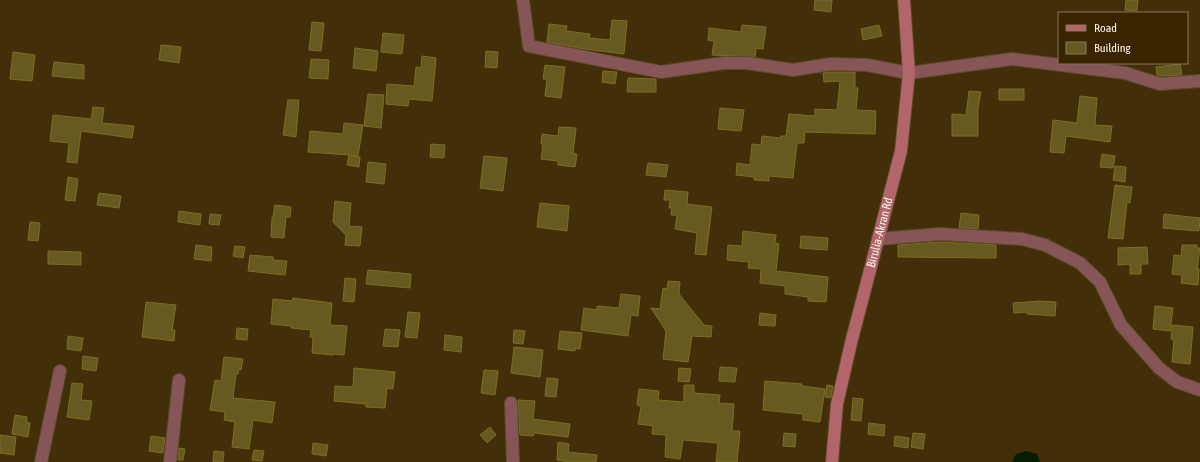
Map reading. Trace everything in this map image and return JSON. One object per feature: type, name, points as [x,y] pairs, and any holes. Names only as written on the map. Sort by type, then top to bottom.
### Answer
[{"type":"street","points":[[523,0],[529,46],[661,72],[724,64],[747,63],[793,70],[831,64],[867,65],[909,73],[1012,59],[1125,73],[1160,84],[1200,81]]},
{"type":"street","name":"Birulia-Akran Rd","points":[[832,462],[837,404],[851,343],[902,150],[909,73],[904,0]]},
{"type":"street","points":[[878,240],[940,234],[1022,239],[1045,245],[1080,262],[1100,282],[1121,325],[1159,368],[1177,382],[1200,390]]},
{"type":"street","points":[[41,462],[60,371]]},
{"type":"street","points":[[170,462],[179,380]]},
{"type":"street","points":[[511,403],[513,462]]},
{"type":"shaded area","points":[[1026,451],[1037,454],[1040,462],[1012,462],[1016,454]]},
{"type":"building","points":[[815,0],[832,0],[831,12],[814,10]]},
{"type":"building","points":[[1126,0],[1138,0],[1137,11],[1125,10]]},
{"type":"building","points":[[612,20],[627,21],[624,54],[584,49],[547,42],[549,24],[567,26],[566,31],[590,34],[589,38],[610,40]]},
{"type":"building","points":[[312,22],[324,23],[321,51],[309,50]]},
{"type":"building","points":[[742,25],[766,27],[763,49],[756,48],[755,57],[712,55],[714,41],[708,40],[709,28],[741,32]]},
{"type":"building","points":[[879,25],[882,36],[863,40],[861,29]]},
{"type":"building","points":[[383,33],[404,35],[402,54],[381,52]]},
{"type":"building","points":[[161,45],[181,47],[179,63],[159,60]]},
{"type":"building","points":[[355,48],[378,51],[376,71],[353,68]]},
{"type":"building","points":[[486,51],[498,52],[497,68],[485,67]]},
{"type":"building","points":[[13,52],[35,55],[32,81],[10,79]]},
{"type":"building","points":[[422,56],[436,58],[432,101],[409,99],[408,106],[386,104],[387,84],[414,86],[416,67],[421,68]]},
{"type":"building","points":[[311,59],[329,60],[328,79],[309,78]]},
{"type":"building","points":[[54,62],[84,65],[84,79],[52,76]]},
{"type":"building","points":[[1180,64],[1182,75],[1157,75],[1156,67]]},
{"type":"building","points":[[545,65],[565,67],[561,98],[545,96],[547,79],[543,79]]},
{"type":"building","points":[[603,71],[617,72],[615,84],[602,82]]},
{"type":"building","points":[[855,72],[855,88],[858,88],[856,110],[876,111],[875,134],[805,132],[804,143],[797,143],[793,178],[769,176],[769,181],[754,180],[754,177],[736,175],[737,163],[750,165],[752,144],[761,145],[762,136],[781,138],[781,136],[786,136],[789,114],[815,116],[815,109],[837,110],[840,81],[824,82],[823,73]]},
{"type":"building","points":[[628,78],[656,79],[656,92],[627,92]]},
{"type":"building","points":[[999,89],[1024,89],[1024,100],[999,100]]},
{"type":"building","points":[[969,91],[981,92],[978,108],[978,136],[952,136],[952,114],[966,115]]},
{"type":"building","points":[[368,94],[384,95],[381,128],[364,126]]},
{"type":"building","points":[[1080,96],[1097,98],[1095,125],[1112,126],[1110,142],[1066,136],[1064,153],[1050,152],[1053,120],[1077,123]]},
{"type":"building","points":[[288,100],[299,100],[296,137],[283,135]]},
{"type":"building","points":[[93,107],[104,108],[102,123],[134,126],[132,138],[81,131],[77,163],[67,162],[69,143],[50,141],[53,115],[91,119]]},
{"type":"building","points":[[720,108],[744,110],[741,131],[718,129]]},
{"type":"building","points":[[344,123],[363,125],[358,156],[351,156],[360,157],[359,167],[347,165],[349,155],[308,152],[310,131],[343,134]]},
{"type":"building","points":[[559,127],[576,128],[573,153],[577,154],[575,167],[558,165],[558,161],[541,159],[543,144],[541,144],[542,134],[558,136]]},
{"type":"building","points":[[431,144],[445,145],[444,158],[430,157]]},
{"type":"building","points":[[1102,154],[1115,156],[1113,168],[1100,167]]},
{"type":"building","points":[[484,156],[507,158],[503,191],[480,188]]},
{"type":"building","points":[[368,162],[386,164],[384,184],[366,182]]},
{"type":"building","points":[[648,163],[668,165],[666,177],[646,175]]},
{"type":"building","points":[[1115,166],[1126,167],[1125,182],[1113,180]]},
{"type":"building","points":[[68,177],[78,179],[75,201],[65,200]]},
{"type":"building","points":[[1115,185],[1132,187],[1130,203],[1127,202],[1123,239],[1108,238]]},
{"type":"building","points":[[665,190],[688,192],[687,204],[712,207],[706,255],[695,254],[697,233],[675,229],[677,215],[671,215],[672,208],[669,208],[670,200],[664,200]]},
{"type":"building","points":[[99,193],[121,196],[119,208],[97,205]]},
{"type":"building","points":[[335,201],[351,203],[349,226],[362,227],[360,246],[345,245],[346,235],[333,222]]},
{"type":"building","points":[[540,203],[569,206],[567,231],[537,227]]},
{"type":"building","points":[[275,205],[291,207],[290,217],[286,217],[284,238],[271,237],[272,217]]},
{"type":"building","points":[[179,211],[201,214],[200,225],[178,222]]},
{"type":"building","points":[[961,213],[979,215],[978,229],[959,228]]},
{"type":"building","points":[[210,214],[221,215],[219,225],[209,224]]},
{"type":"building","points":[[1164,214],[1200,218],[1199,231],[1163,228]]},
{"type":"building","points":[[30,222],[40,223],[38,241],[28,240]]},
{"type":"building","points":[[743,231],[776,235],[775,243],[779,244],[776,271],[828,277],[826,302],[808,301],[808,297],[785,294],[785,286],[760,283],[761,269],[748,268],[749,262],[727,260],[728,245],[742,246]]},
{"type":"building","points":[[801,236],[828,238],[827,250],[800,248]]},
{"type":"building","points":[[940,242],[996,245],[996,258],[898,257],[898,245]]},
{"type":"building","points":[[196,245],[212,247],[211,261],[194,259]]},
{"type":"building","points":[[1182,245],[1197,245],[1197,248],[1200,248],[1197,269],[1199,269],[1198,285],[1181,283],[1182,275],[1172,274],[1174,255],[1181,256]]},
{"type":"building","points":[[235,246],[245,247],[243,258],[233,256]]},
{"type":"building","points":[[1147,247],[1148,264],[1141,264],[1141,274],[1130,274],[1130,264],[1118,265],[1118,248]]},
{"type":"building","points":[[48,251],[81,252],[81,265],[48,264]]},
{"type":"building","points":[[250,255],[273,257],[273,260],[287,261],[285,275],[248,271]]},
{"type":"building","points":[[368,270],[411,274],[410,288],[366,284]]},
{"type":"building","points":[[345,278],[356,279],[354,302],[343,301]]},
{"type":"building","points":[[668,281],[680,282],[679,294],[704,325],[712,326],[711,337],[692,336],[688,362],[663,359],[666,331],[651,308],[660,309],[663,288],[667,289]]},
{"type":"building","points":[[621,294],[640,296],[638,316],[631,315],[628,336],[581,330],[584,308],[597,310],[597,306],[619,308]]},
{"type":"building","points":[[293,298],[332,303],[330,325],[347,326],[344,355],[312,353],[313,337],[310,337],[311,330],[271,324],[273,299],[292,301]]},
{"type":"building","points":[[1040,301],[1056,302],[1055,316],[1027,314],[1027,312],[1014,313],[1013,303]]},
{"type":"building","points":[[146,302],[176,305],[172,330],[175,330],[174,341],[142,337]]},
{"type":"building","points":[[1155,306],[1173,308],[1170,331],[1153,329]]},
{"type":"building","points":[[408,312],[420,313],[417,338],[405,337]]},
{"type":"building","points":[[760,313],[776,315],[775,326],[759,325]]},
{"type":"building","points":[[1172,325],[1193,327],[1190,364],[1172,362],[1174,340],[1171,339]]},
{"type":"building","points":[[237,328],[248,329],[247,340],[236,339]]},
{"type":"building","points":[[385,329],[400,330],[398,347],[383,346]]},
{"type":"building","points":[[514,330],[525,331],[523,344],[513,343]]},
{"type":"building","points":[[560,331],[582,333],[580,349],[575,348],[575,351],[558,349]]},
{"type":"building","points":[[445,335],[462,337],[461,352],[444,350]]},
{"type":"building","points":[[68,336],[83,338],[81,351],[67,349]]},
{"type":"building","points":[[514,347],[543,350],[540,377],[511,373]]},
{"type":"building","points":[[83,356],[98,358],[96,371],[82,369]]},
{"type":"building","points":[[224,357],[243,359],[241,370],[239,369],[238,374],[236,374],[233,398],[275,402],[272,423],[253,420],[249,449],[232,447],[235,422],[224,420],[225,412],[210,410],[215,380],[221,381]]},
{"type":"building","points":[[720,367],[737,368],[735,382],[719,381]]},
{"type":"building","points":[[354,368],[395,372],[393,389],[387,388],[385,408],[366,407],[366,404],[334,401],[335,386],[353,387]]},
{"type":"building","points":[[679,368],[691,369],[689,382],[678,381]]},
{"type":"building","points":[[484,370],[498,371],[495,395],[481,393]]},
{"type":"building","points":[[547,378],[558,379],[556,397],[545,396]]},
{"type":"building","points":[[765,381],[802,384],[802,386],[825,389],[820,422],[803,420],[803,414],[763,410]]},
{"type":"building","points":[[72,383],[83,384],[81,400],[92,401],[89,420],[67,417]]},
{"type":"building","points":[[684,385],[694,385],[694,393],[720,395],[719,403],[734,404],[732,431],[740,431],[737,462],[716,462],[718,443],[683,440],[680,459],[665,457],[666,435],[652,434],[653,426],[638,424],[641,406],[637,405],[639,389],[659,391],[658,400],[684,402]]},
{"type":"building","points":[[827,385],[833,386],[831,398],[825,397]]},
{"type":"building","points":[[853,398],[863,399],[861,421],[851,420]]},
{"type":"building","points":[[518,400],[535,401],[533,419],[570,424],[568,437],[534,433],[533,436],[520,435]]},
{"type":"building","points":[[15,415],[27,417],[27,423],[30,423],[28,437],[12,434]]},
{"type":"building","points":[[869,423],[885,425],[884,436],[868,434]]},
{"type":"building","points":[[490,427],[496,435],[487,443],[480,435]]},
{"type":"building","points":[[784,433],[796,434],[795,447],[783,446]]},
{"type":"building","points":[[913,433],[925,434],[923,449],[911,447]]},
{"type":"building","points":[[0,435],[16,437],[14,455],[0,453]]},
{"type":"building","points":[[151,436],[165,438],[163,453],[149,451]]},
{"type":"building","points":[[895,436],[909,438],[908,448],[894,446]]},
{"type":"building","points":[[558,442],[569,444],[568,452],[597,455],[596,462],[570,462],[557,460]]},
{"type":"building","points":[[313,443],[328,445],[326,456],[312,454]]},
{"type":"building","points":[[179,448],[185,449],[183,460],[178,460]]},
{"type":"building","points":[[254,450],[264,451],[262,461],[252,460]]},
{"type":"building","points":[[214,451],[224,452],[223,462],[213,462]]}]
